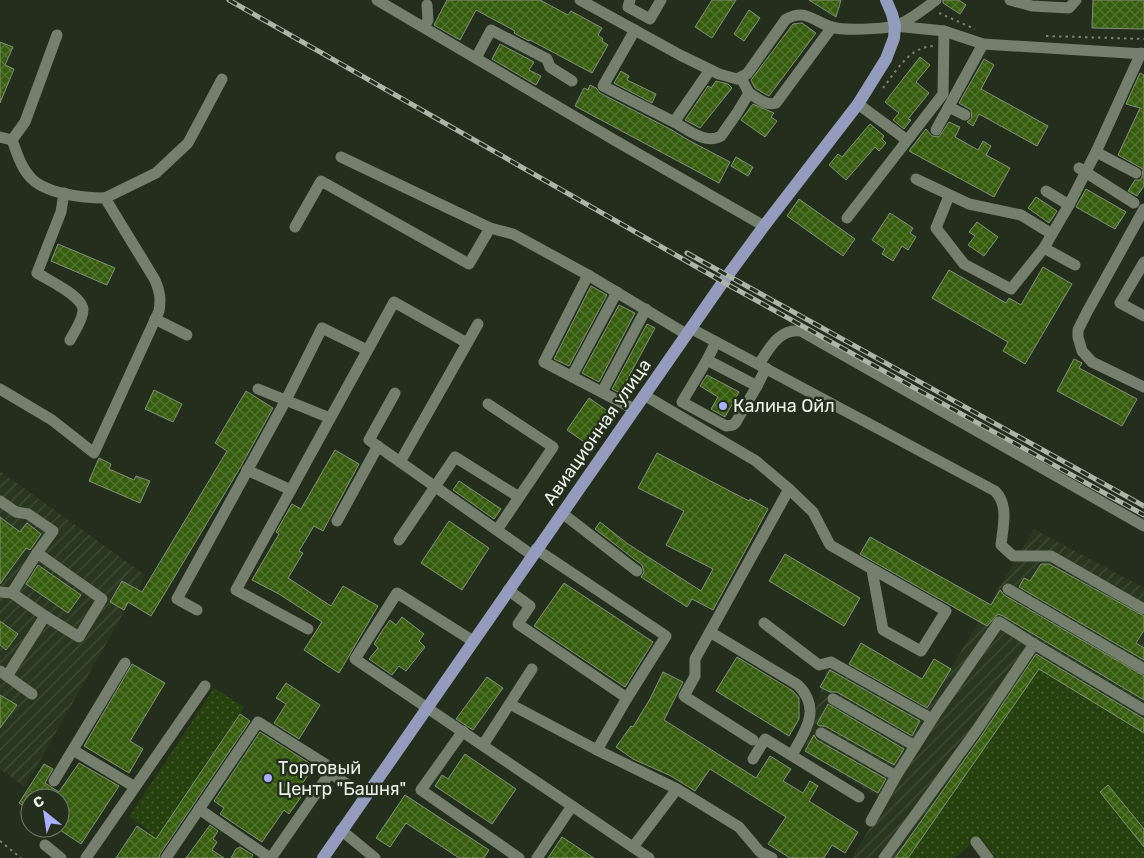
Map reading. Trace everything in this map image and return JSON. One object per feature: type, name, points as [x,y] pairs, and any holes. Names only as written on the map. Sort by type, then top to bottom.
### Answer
[{"type":"main road","points":[[886,0],[895,26]]},
{"type":"main road","name":"Авиационная улица","points":[[323,858],[688,331],[764,226],[858,104],[886,59],[894,38],[895,26]]},
{"type":"street","points":[[377,0],[764,226]]},
{"type":"street","points":[[580,0],[728,78],[741,78],[749,71],[786,19],[792,16],[808,15],[832,27],[843,29],[895,26],[944,31],[983,44],[1142,53],[1096,152],[1082,170],[1069,205],[1044,248],[1011,289],[964,264],[936,228],[949,196]]},
{"type":"street","points":[[630,0],[628,7],[650,18],[661,0]]},
{"type":"street","points":[[895,26],[936,0]]},
{"type":"street","points":[[1010,0],[1069,8],[1076,0]]},
{"type":"street","points":[[424,27],[428,20],[425,2]]},
{"type":"street","points":[[741,78],[748,93],[765,103],[776,103],[832,27]]},
{"type":"street","points":[[476,58],[491,30],[547,59],[550,68],[572,81]]},
{"type":"street","points":[[635,30],[603,86],[702,138],[708,139],[717,138],[724,133],[748,93]]},
{"type":"street","points":[[847,218],[942,94],[944,31]]},
{"type":"street","points":[[12,140],[24,122],[57,35]]},
{"type":"street","points":[[936,130],[983,44]]},
{"type":"street","points":[[674,122],[710,70]]},
{"type":"street","points":[[12,140],[20,160],[33,180],[74,196],[105,198],[156,173],[188,143],[222,79]]},
{"type":"street","points":[[858,104],[907,140]]},
{"type":"street","points":[[949,107],[964,116]]},
{"type":"street","points":[[0,137],[12,140]]},
{"type":"street","points":[[1096,152],[1136,173]]},
{"type":"street","points":[[341,157],[490,228],[513,234],[588,274],[646,309],[688,331],[716,342],[995,491],[1003,502],[1004,508],[1002,545],[1013,556],[1051,556],[1144,609]]},
{"type":"street","points":[[1082,170],[1134,203]]},
{"type":"street","points":[[916,179],[969,204],[1021,215],[1052,234]]},
{"type":"street","points":[[296,226],[321,181],[470,264],[490,228]]},
{"type":"street","points":[[1046,191],[1069,205]]},
{"type":"street","points":[[64,193],[61,212],[37,273],[75,297],[81,305],[82,315],[70,340]]},
{"type":"street","points":[[0,389],[52,420],[94,453],[160,305],[160,290],[105,198]]},
{"type":"street","points":[[1144,209],[1078,330],[1082,351],[1092,362],[1144,387]]},
{"type":"street","points":[[1044,248],[1075,265]]},
{"type":"street","points":[[1144,262],[1120,303],[1144,316]]},
{"type":"street","points":[[588,274],[544,362],[634,409]]},
{"type":"street","points":[[572,376],[617,292]]},
{"type":"street","points":[[308,629],[236,590],[367,350],[394,302],[467,343]]},
{"type":"street","points":[[602,392],[646,309]]},
{"type":"street","points":[[155,319],[187,335]]},
{"type":"street","points":[[400,462],[478,324]]},
{"type":"street","points":[[197,610],[177,599],[286,400],[322,328],[367,350]]},
{"type":"street","points":[[716,342],[682,402],[726,426],[733,425],[736,422],[757,386],[762,366],[775,341],[789,331],[801,330],[1144,526]]},
{"type":"street","points":[[707,360],[757,386]]},
{"type":"street","points":[[258,389],[330,418]]},
{"type":"street","points":[[395,393],[369,440],[497,530],[666,636],[596,750]]},
{"type":"street","points":[[644,395],[756,461],[813,512],[830,545],[946,611],[921,651],[883,630],[872,570]]},
{"type":"street","points":[[488,404],[553,447],[497,530]]},
{"type":"street","points":[[337,521],[378,446]]},
{"type":"street","points":[[399,540],[455,457],[519,497]]},
{"type":"street","points":[[247,470],[290,490]]},
{"type":"street","points":[[753,740],[684,696],[695,676],[694,659],[789,489]]},
{"type":"street","points":[[0,501],[16,512],[28,514],[53,531],[12,593]]},
{"type":"street","points":[[562,513],[637,571]]},
{"type":"street","points":[[0,592],[12,593],[79,637],[102,599],[37,553]]},
{"type":"street","points":[[1008,589],[1144,669]]},
{"type":"street","points":[[508,590],[530,606],[518,624],[628,698]]},
{"type":"street","points":[[473,641],[397,593],[356,659],[649,858]]},
{"type":"street","points":[[32,694],[3,674],[45,616]]},
{"type":"street","points":[[870,821],[932,719],[1000,622],[1144,710]]},
{"type":"street","points":[[764,623],[818,665],[831,662],[932,719]]},
{"type":"street","points":[[710,632],[798,685],[803,690],[809,702],[809,721],[792,755]]},
{"type":"street","points":[[884,858],[976,731],[1034,644]]},
{"type":"street","points":[[54,782],[125,663]]},
{"type":"street","points":[[483,744],[532,669]]},
{"type":"street","points":[[86,858],[205,686]]},
{"type":"street","points":[[833,699],[915,746]]},
{"type":"street","points":[[510,704],[596,750],[677,789],[739,827],[760,852],[772,858]]},
{"type":"street","points":[[166,858],[258,722],[325,764],[330,773],[365,796]]},
{"type":"street","points":[[463,731],[421,790],[519,858]]},
{"type":"street","points":[[821,733],[896,776]]},
{"type":"street","points":[[753,759],[765,740],[859,797]]},
{"type":"street","points":[[73,750],[135,787]]},
{"type":"street","points":[[199,810],[271,858],[330,773]]},
{"type":"street","points":[[633,847],[677,789]]},
{"type":"street","points":[[537,858],[572,806]]},
{"type":"street","points":[[341,830],[375,858]]},
{"type":"street","points":[[976,842],[988,858]]},
{"type":"street","points":[[45,845],[61,858]]},
{"type":"path","points":[[926,8],[981,31]]},
{"type":"path","points":[[1045,36],[1144,39]]},
{"type":"path","points":[[883,87],[906,58],[916,50],[924,46],[944,45]]},
{"type":"path","points":[[0,842],[21,858]]},
{"type":"shaded area","points":[[0,471],[145,575],[25,787],[0,769]]},
{"type":"shaded area","points":[[1034,529],[1144,588],[1144,733],[1039,669],[908,858],[852,858],[885,802],[804,750],[830,658],[925,712]]},
{"type":"green space","points":[[1039,669],[1144,733],[1144,829],[1108,785],[1100,792],[1144,847],[1144,858],[996,858],[980,836],[955,858],[908,858]]},
{"type":"green space","points":[[214,688],[244,707],[143,858],[131,858],[150,831],[129,817]]},
{"type":"building","points":[[447,0],[540,0],[568,15],[571,11],[602,28],[598,35],[608,45],[592,73],[514,33],[515,31],[476,10],[460,40],[434,25]]},
{"type":"building","points":[[712,0],[736,0],[712,38],[695,27]]},
{"type":"building","points":[[809,0],[841,0],[836,17]]},
{"type":"building","points":[[943,0],[959,0],[966,5],[960,14],[943,3]]},
{"type":"building","points":[[1093,0],[1144,0],[1144,29],[1092,28]]},
{"type":"building","points":[[749,10],[760,18],[744,41],[734,34]]},
{"type":"building","points":[[802,23],[816,33],[769,96],[755,88],[751,80],[793,24]]},
{"type":"building","points":[[0,42],[13,47],[5,65],[14,69],[0,103]]},
{"type":"building","points":[[500,44],[534,62],[529,70],[541,76],[536,85],[492,59]]},
{"type":"building","points":[[920,57],[930,65],[916,82],[929,93],[908,119],[911,120],[904,129],[893,120],[899,113],[885,102]]},
{"type":"building","points":[[984,59],[994,65],[981,89],[1048,126],[1037,146],[979,114],[973,126],[967,122],[972,118],[971,110],[959,103]]},
{"type":"building","points":[[621,71],[629,76],[627,80],[656,94],[652,103],[614,83]]},
{"type":"building","points":[[1140,73],[1144,75],[1144,186],[1137,196],[1128,191],[1135,180],[1140,180],[1143,169],[1118,155],[1140,108],[1126,104]]},
{"type":"building","points":[[716,81],[728,84],[732,88],[700,128],[685,120],[708,86],[711,88]]},
{"type":"building","points":[[590,85],[600,93],[730,162],[719,183],[575,106],[584,88],[588,90]]},
{"type":"building","points":[[753,104],[774,113],[771,117],[777,121],[765,137],[741,120]]},
{"type":"building","points":[[949,122],[960,127],[955,137],[978,150],[983,141],[991,146],[986,155],[1010,168],[994,197],[909,151],[926,129],[932,136],[939,137]]},
{"type":"building","points":[[870,124],[884,136],[882,139],[886,143],[879,151],[875,147],[846,180],[829,165],[838,154],[842,157]]},
{"type":"building","points":[[736,157],[753,167],[748,176],[731,166]]},
{"type":"building","points":[[1086,189],[1126,212],[1115,229],[1076,207]]},
{"type":"building","points":[[1036,197],[1057,211],[1049,223],[1028,208]]},
{"type":"building","points":[[799,199],[855,239],[843,256],[787,216]]},
{"type":"building","points":[[890,213],[913,228],[910,233],[916,237],[908,250],[902,246],[893,261],[882,254],[885,249],[872,240]]},
{"type":"building","points":[[977,222],[998,237],[984,256],[968,245],[975,236],[969,232]]},
{"type":"building","points":[[58,244],[115,268],[107,285],[51,261]]},
{"type":"building","points":[[1043,267],[1072,284],[1025,364],[1003,351],[1008,342],[932,298],[949,270],[1006,303],[1009,298],[1021,305]]},
{"type":"building","points":[[591,286],[607,295],[569,366],[554,359]]},
{"type":"building","points":[[619,305],[635,313],[599,382],[582,373]]},
{"type":"building","points":[[647,324],[655,328],[620,393],[612,389]]},
{"type":"building","points":[[1074,359],[1082,363],[1079,368],[1137,399],[1122,426],[1057,391]]},
{"type":"building","points":[[707,375],[739,392],[725,417],[711,409],[718,397],[700,386]]},
{"type":"building","points":[[154,390],[182,404],[173,422],[145,409]]},
{"type":"building","points":[[246,391],[273,408],[240,468],[151,616],[128,602],[124,610],[110,602],[122,581],[142,592],[227,451],[215,443]]},
{"type":"building","points":[[589,398],[609,412],[587,444],[567,430]]},
{"type":"building","points":[[335,450],[359,464],[323,531],[314,526],[299,551],[303,553],[288,578],[331,606],[343,586],[378,606],[339,673],[304,650],[322,622],[279,594],[252,580],[279,534],[276,532],[292,504],[301,509]]},
{"type":"building","points":[[657,453],[768,509],[713,610],[692,599],[687,607],[641,577],[644,572],[642,565],[595,529],[600,522],[628,544],[701,591],[713,569],[666,545],[684,511],[638,488]]},
{"type":"building","points":[[99,458],[111,464],[109,469],[134,480],[136,476],[150,481],[140,503],[89,481]]},
{"type":"building","points":[[459,481],[501,509],[494,519],[453,490]]},
{"type":"building","points":[[0,517],[20,532],[27,523],[41,534],[30,550],[26,548],[0,584]]},
{"type":"building","points":[[449,521],[489,548],[462,590],[421,563]]},
{"type":"building","points":[[870,537],[991,605],[1000,590],[1004,595],[1144,676],[1144,700],[1003,616],[998,614],[987,626],[860,554]]},
{"type":"building","points":[[785,554],[860,598],[844,626],[769,581]]},
{"type":"building","points":[[1041,564],[1049,564],[1144,616],[1144,630],[1136,643],[1144,648],[1144,660],[1019,587],[1024,578],[1030,581]]},
{"type":"building","points":[[38,565],[81,595],[68,613],[26,584]]},
{"type":"building","points":[[564,583],[653,642],[625,687],[534,626]]},
{"type":"building","points":[[402,617],[424,634],[419,641],[425,647],[406,671],[399,666],[392,675],[369,659],[378,648],[374,644],[390,620],[396,625]]},
{"type":"building","points":[[0,621],[18,634],[6,650],[0,645]]},
{"type":"building","points":[[861,643],[922,679],[934,659],[951,669],[927,708],[849,664]]},
{"type":"building","points":[[1036,654],[1144,719],[1144,733],[1039,669],[908,858],[895,858],[982,735]]},
{"type":"building","points":[[737,657],[793,691],[799,698],[799,719],[789,736],[716,691]]},
{"type":"building","points":[[132,664],[165,683],[130,741],[143,749],[129,773],[84,746]]},
{"type":"building","points":[[830,670],[920,721],[912,736],[837,692],[830,692],[820,687]]},
{"type":"building","points":[[663,672],[683,682],[664,720],[756,778],[770,756],[791,769],[783,781],[803,793],[810,781],[818,786],[809,801],[858,832],[845,853],[832,845],[824,858],[790,858],[768,844],[786,817],[710,769],[695,791],[671,776],[633,759],[616,747],[631,726],[633,727],[650,699]]},
{"type":"building","points":[[487,677],[503,688],[473,730],[456,719]]},
{"type":"building","points":[[286,683],[320,705],[299,739],[274,723],[286,704],[276,698]]},
{"type":"building","points":[[0,695],[17,705],[0,728]]},
{"type":"building","points":[[828,704],[904,749],[894,765],[825,726],[817,724]]},
{"type":"building","points":[[240,714],[250,721],[159,858],[116,858],[137,826],[156,839]]},
{"type":"building","name":"Торговый Центр \"Башня\"","points":[[260,732],[314,766],[296,793],[301,797],[289,814],[284,810],[262,842],[220,814],[224,808],[214,801]]},
{"type":"building","points":[[814,735],[817,740],[886,779],[878,793],[805,751]]},
{"type":"building","points":[[465,754],[516,789],[492,824],[435,786],[442,775],[448,779]]},
{"type":"building","points":[[79,763],[119,786],[81,844],[70,837],[70,788],[62,788]]},
{"type":"building","points":[[44,764],[53,769],[45,783],[53,788],[29,788]]},
{"type":"building","points":[[1108,785],[1144,829],[1144,847],[1100,792]]},
{"type":"building","points":[[405,795],[489,850],[484,858],[459,858],[406,823],[390,847],[376,838]]},
{"type":"building","points":[[210,825],[218,831],[213,839],[217,842],[212,850],[224,858],[186,858]]},
{"type":"building","points":[[562,837],[594,858],[548,858]]},
{"type":"building","points":[[240,847],[253,855],[251,858],[231,858],[236,849]]},
{"type":"railway","points":[[229,0],[723,282],[1144,515]]},
{"type":"railway","points":[[687,253],[1144,506]]},
{"type":"place","name":"Калина Ойл","points":[[723,406]]},
{"type":"place","name":"Торговый Центр \"Башня\"","points":[[268,778]]}]
